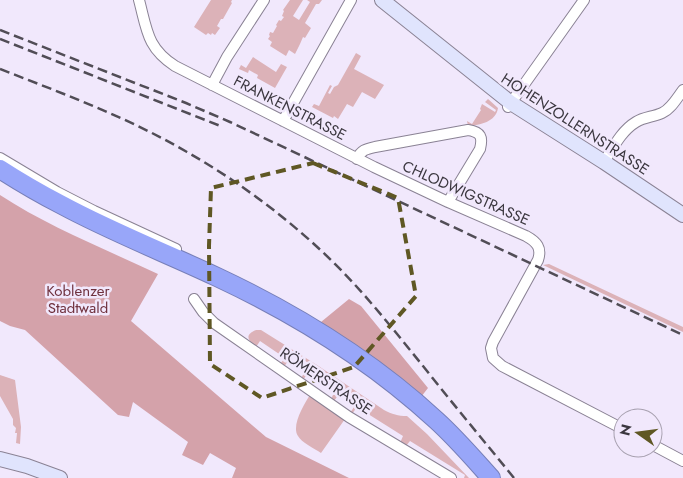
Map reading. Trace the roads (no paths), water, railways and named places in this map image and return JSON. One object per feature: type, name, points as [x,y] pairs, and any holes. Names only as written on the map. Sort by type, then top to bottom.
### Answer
[{"type":"highway","points":[[0,169],[23,189],[76,224],[185,274],[288,325],[405,400]]},
{"type":"highway","points":[[0,181],[23,189],[211,274],[292,316],[372,368],[405,400],[465,449],[491,478]]},
{"type":"highway","points":[[433,424],[478,478]]},
{"type":"street","name":"FRANKENSTRASSE","points":[[139,0],[148,36],[156,50],[172,63],[357,159],[361,152],[366,149],[468,130],[478,133],[482,140],[480,149],[448,202]]},
{"type":"street","points":[[212,85],[264,0]]},
{"type":"street","points":[[283,122],[351,0]]},
{"type":"street","name":"HOHENZOLLERNSTRASSE","points":[[382,0],[509,105],[604,162],[683,214]]},
{"type":"street","points":[[509,105],[584,0]]},
{"type":"street","points":[[604,162],[626,130],[642,118],[660,114],[666,110],[683,90]]},
{"type":"street","points":[[0,158],[71,200],[222,270],[235,279],[248,293]]},
{"type":"street","name":"CHLODWIGSTRASSE","points":[[357,159],[538,244],[540,250],[538,260],[493,342],[491,348],[493,358],[502,366],[613,424]]},
{"type":"street","name":"RÖMERSTRASSE","points":[[194,299],[214,323],[349,416],[451,478]]},
{"type":"street","points":[[663,450],[683,460]]},
{"type":"street","points":[[0,459],[60,478]]},
{"type":"railway","points":[[0,30],[230,122],[683,335]]},
{"type":"railway","points":[[0,39],[223,127]]},
{"type":"railway","points":[[0,69],[95,107],[164,139],[208,164],[269,206],[325,254],[363,294],[514,478]]},
{"type":"park label","name":"Koblenzer Stadtwald","points":[[78,300]]}]
